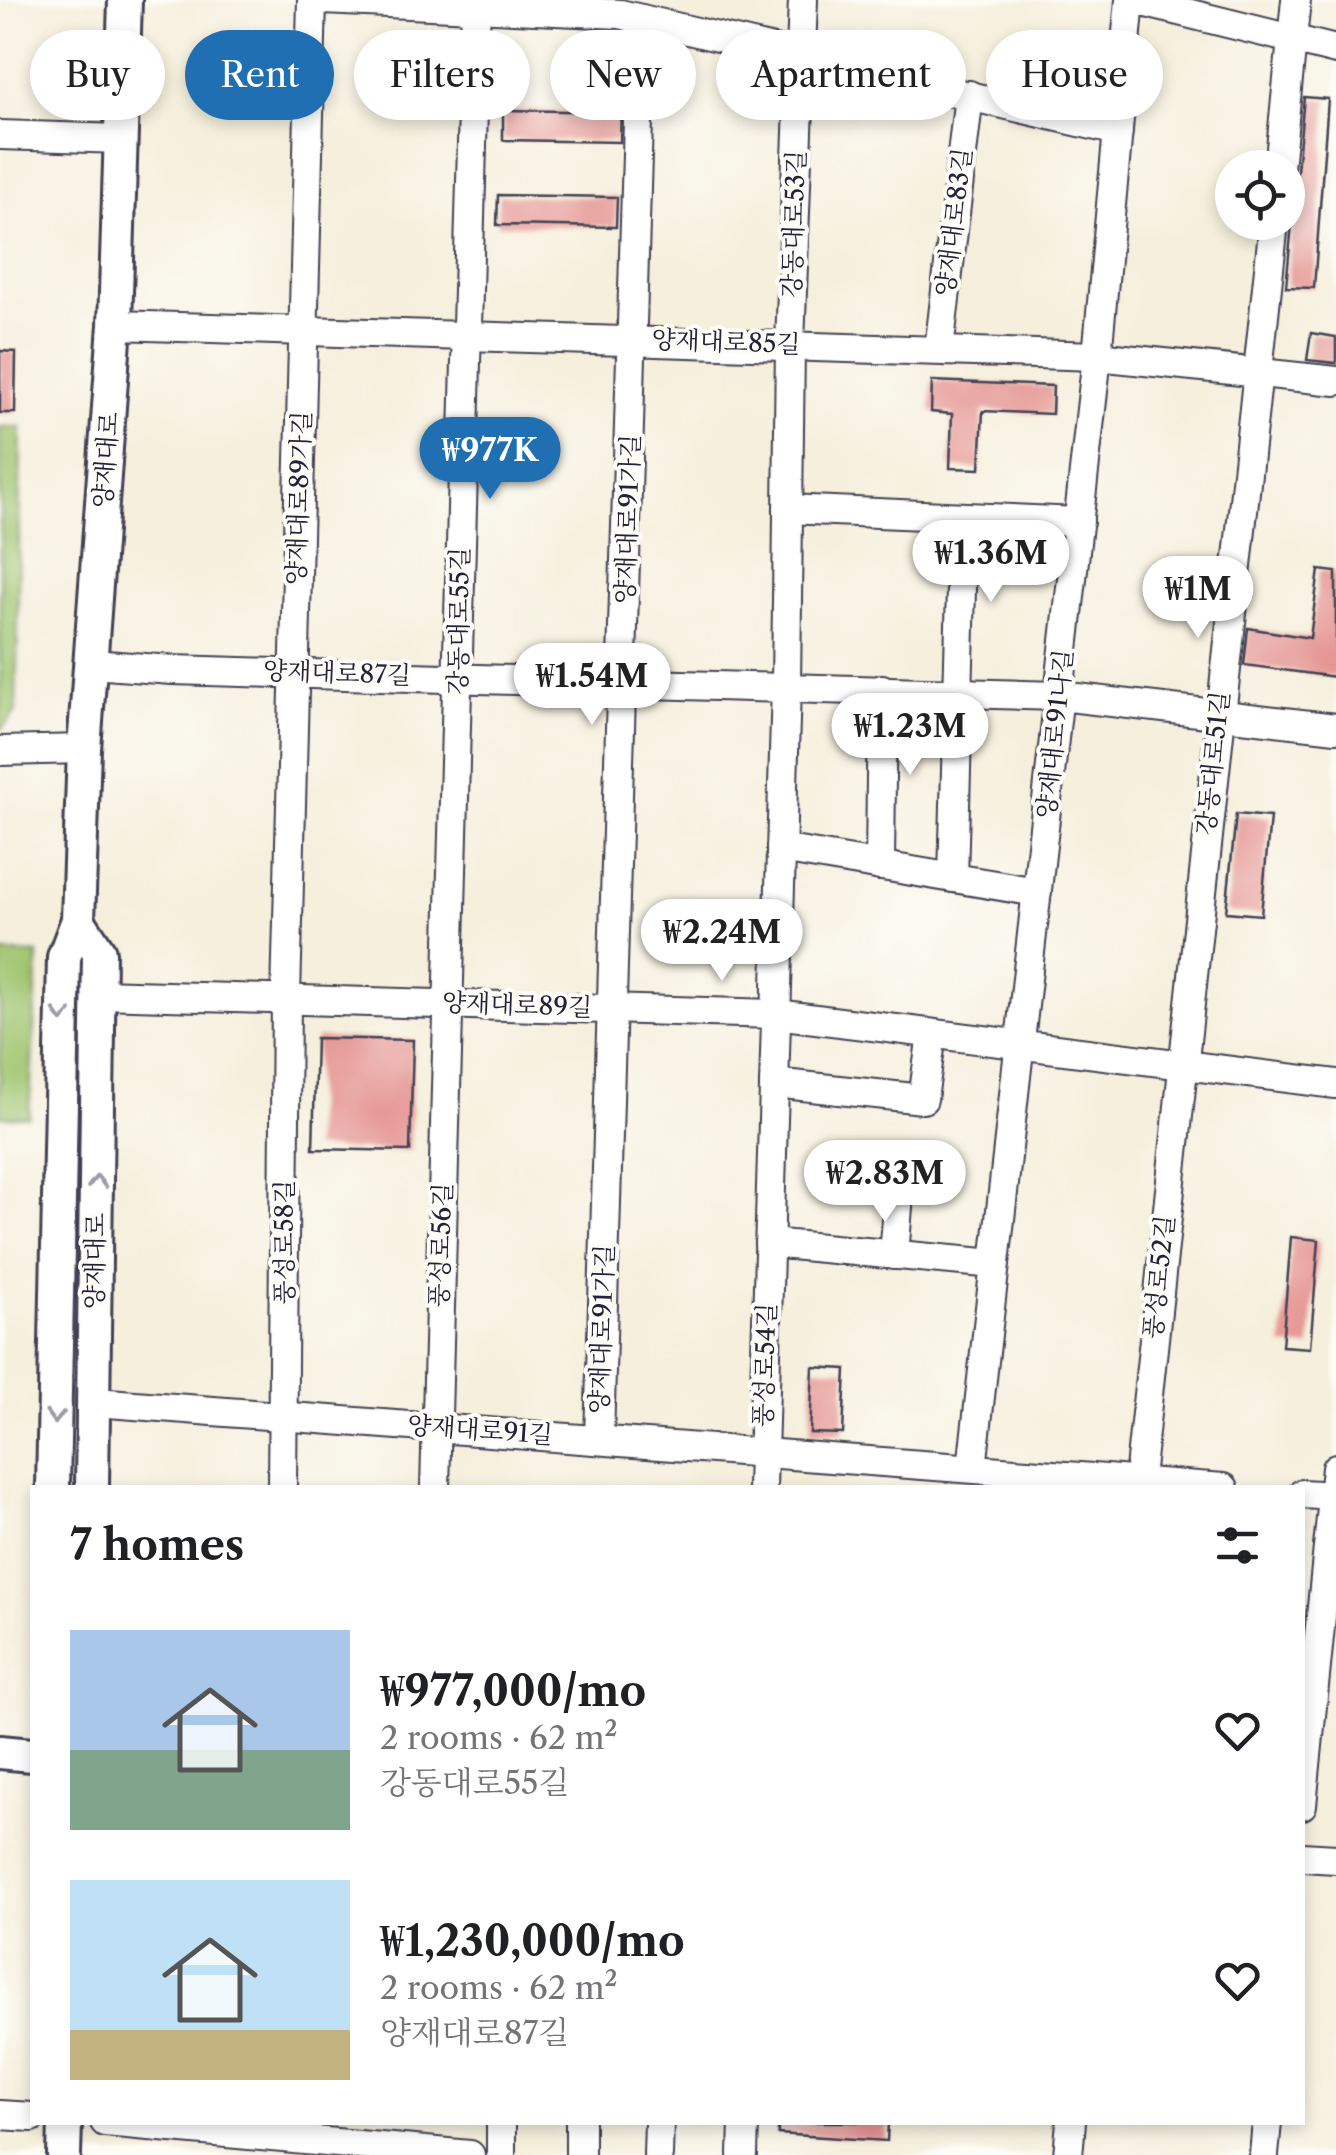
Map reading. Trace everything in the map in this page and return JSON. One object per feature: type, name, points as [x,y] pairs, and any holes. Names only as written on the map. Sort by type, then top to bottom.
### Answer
[{"type":"main road","name":"양재대로","points":[[53,1485],[64,956],[78,920],[84,749],[115,325],[125,0]]},
{"type":"main road","name":"양재대로","points":[[78,920],[100,952],[92,1485]]},
{"type":"main road","points":[[0,1752],[30,1755]]},
{"type":"main road","points":[[64,2155],[65,2125]]},
{"type":"street","name":"양재대로89가길","points":[[286,997],[312,0]]},
{"type":"street","points":[[323,0],[476,4],[641,19],[716,36]]},
{"type":"street","name":"강동대로53길","points":[[802,30],[803,0]]},
{"type":"street","points":[[1132,0],[1336,50]]},
{"type":"street","name":"양재대로91나길","points":[[972,1468],[1079,522],[1132,0]]},
{"type":"street","points":[[1281,150],[1296,0]]},
{"type":"street","name":"강동대로55길","points":[[447,1002],[476,4]]},
{"type":"street","name":"양재대로91가길","points":[[599,1439],[641,19]]},
{"type":"street","points":[[966,94],[1118,131]]},
{"type":"street","name":"양재대로83길","points":[[939,350],[970,95]]},
{"type":"street","name":"강동대로53길","points":[[776,1014],[799,120]]},
{"type":"street","points":[[0,134],[121,139]]},
{"type":"street","name":"강동대로51길","points":[[1181,1066],[1272,240]]},
{"type":"street","name":"양재대로85길","points":[[115,325],[1097,356],[1336,381]]},
{"type":"street","points":[[788,509],[1079,522]]},
{"type":"street","points":[[952,878],[961,692],[963,517]]},
{"type":"street","name":"양재대로87길","points":[[92,664],[1060,696],[1336,728]]},
{"type":"street","points":[[880,866],[882,689]]},
{"type":"street","points":[[0,751],[84,749]]},
{"type":"street","points":[[781,849],[1037,892]]},
{"type":"street","name":"양재대로89길","points":[[100,994],[776,1014],[1336,1084]]},
{"type":"street","name":"풍성로58길","points":[[282,1485],[286,997]]},
{"type":"street","name":"풍성로56길","points":[[435,1485],[447,1002]]},
{"type":"street","name":"풍성로54길","points":[[762,1485],[776,1014]]},
{"type":"street","points":[[774,1082],[923,1099],[932,1034]]},
{"type":"street","name":"풍성로52길","points":[[1138,1484],[1181,1066]]},
{"type":"street","points":[[894,1254],[899,1195]]},
{"type":"street","points":[[769,1243],[995,1264]]},
{"type":"street","name":"양재대로91길","points":[[95,1402],[763,1451],[1138,1484]]},
{"type":"street","points":[[1305,1493],[1335,1487],[1305,1776]]},
{"type":"street","points":[[1305,1857],[1336,1859]]},
{"type":"street","points":[[0,2115],[30,2116]]},
{"type":"street","points":[[132,2125],[259,2139],[337,2134],[414,2153],[470,2155]]},
{"type":"street","points":[[414,2153],[416,2125]]},
{"type":"street","points":[[501,2125],[501,2155]]},
{"type":"street","points":[[580,2125],[580,2155]]},
{"type":"street","points":[[658,2125],[658,2155]]},
{"type":"street","points":[[742,2155],[744,2125]]},
{"type":"street","points":[[1068,2155],[1071,2125]]},
{"type":"street","points":[[1264,2155],[1268,2125]]},
{"type":"green space","points":[[0,427],[21,427],[16,712],[0,731]]},
{"type":"green space","points":[[0,953],[38,954],[29,1117],[0,1116]]},
{"type":"building","points":[[1304,97],[1328,99],[1314,288],[1286,287],[1290,240],[1305,240],[1305,150],[1299,150]]},
{"type":"building","points":[[530,110],[550,111],[550,120],[621,120],[620,142],[503,140],[503,120],[530,120]]},
{"type":"building","points":[[498,195],[617,197],[616,227],[497,225]]},
{"type":"building","points":[[1311,333],[1336,337],[1336,363],[1307,360]]},
{"type":"building","points":[[0,351],[16,352],[15,413],[0,413]]},
{"type":"building","points":[[932,381],[1053,386],[1052,414],[983,411],[980,469],[950,468],[952,414],[931,412]]},
{"type":"building","points":[[1319,570],[1336,572],[1336,677],[1244,665],[1248,628],[1310,638]]},
{"type":"building","points":[[1236,814],[1270,817],[1261,915],[1226,912]]},
{"type":"building","points":[[316,1038],[413,1040],[410,1151],[313,1149]]},
{"type":"building","points":[[1291,1237],[1319,1240],[1310,1348],[1282,1346]]},
{"type":"building","points":[[813,1367],[846,1369],[843,1434],[810,1433]]},
{"type":"building","points":[[778,2125],[888,2125],[887,2141],[778,2134]]}]
